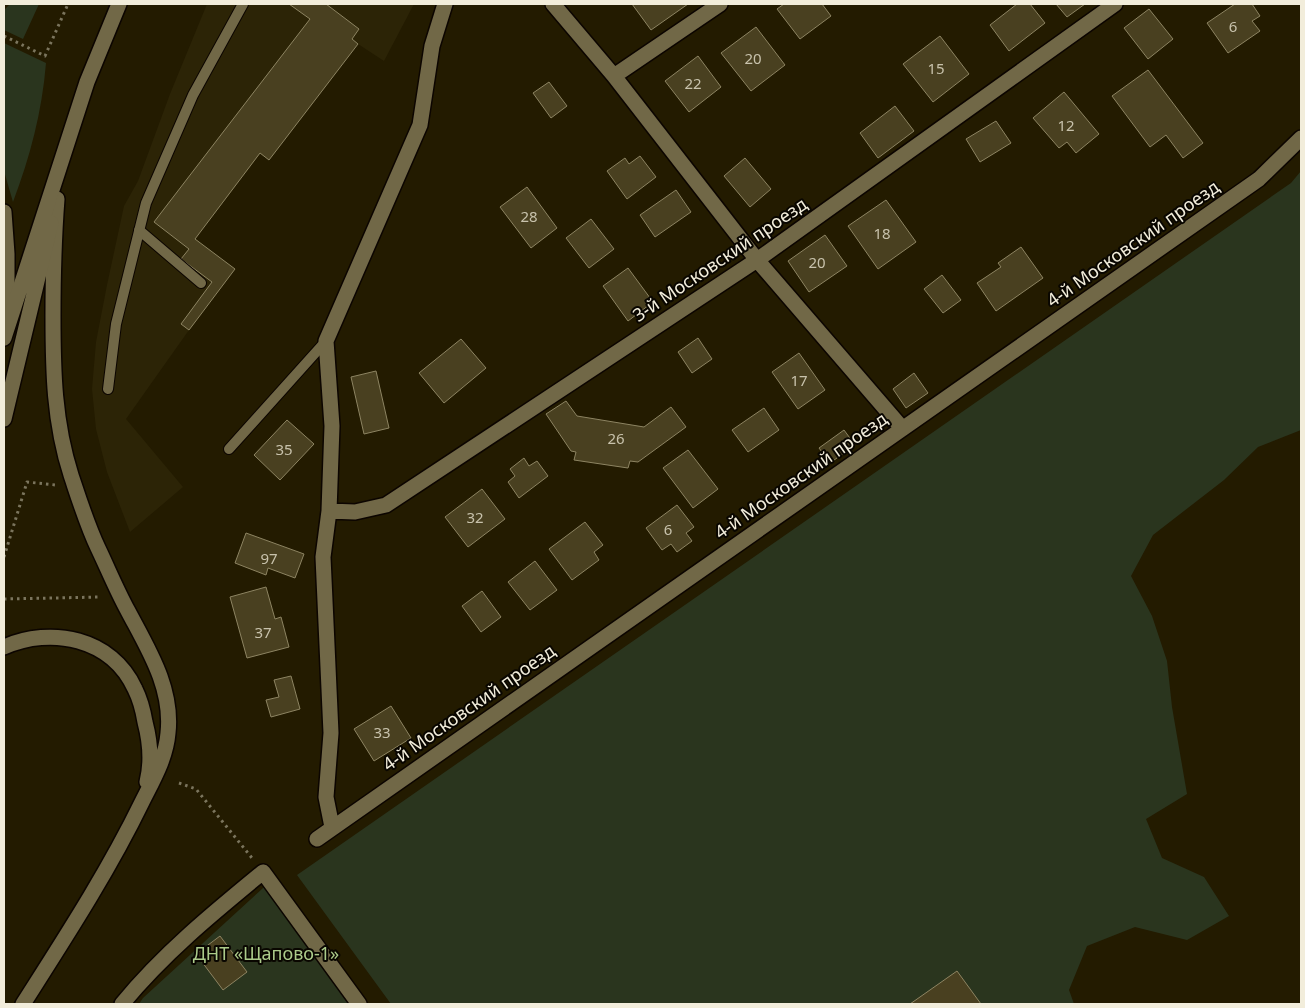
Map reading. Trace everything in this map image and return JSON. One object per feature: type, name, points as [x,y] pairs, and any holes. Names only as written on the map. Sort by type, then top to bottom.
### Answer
[{"type":"street","points":[[6,332],[87,82],[119,4]]},
{"type":"street","points":[[332,828],[326,797],[331,733],[323,557],[329,511],[332,426],[326,341],[420,125],[432,46],[445,4]]},
{"type":"street","points":[[614,76],[720,4]]},
{"type":"street","name":"3-й Московский проезд","points":[[329,511],[355,512],[386,505],[756,260],[1115,4]]},
{"type":"street","points":[[559,6],[756,260],[902,428]]},
{"type":"street","name":"4-й Московский проезд","points":[[317,839],[1259,179],[1301,138]]},
{"type":"street","points":[[4,419],[56,198],[63,155]]},
{"type":"street","points":[[23,1004],[116,851],[142,803],[162,762],[169,733],[168,707],[156,664],[96,545],[61,441],[55,406],[53,374],[56,198]]},
{"type":"street","points":[[4,212],[7,254],[6,332]]},
{"type":"street","points":[[4,647],[23,639],[46,636],[68,638],[89,644],[109,656],[122,668],[135,688],[148,732],[149,775],[142,803]]},
{"type":"street","points":[[122,1004],[175,946],[263,872],[359,1004]]},
{"type":"lane","points":[[108,388],[116,324],[146,203],[193,95],[243,4]]},
{"type":"lane","points":[[139,230],[201,283]]},
{"type":"lane","points":[[229,449],[326,341]]},
{"type":"path","points":[[4,36],[45,56],[68,4]]},
{"type":"path","points":[[4,557],[27,482],[56,485],[59,494]]},
{"type":"path","points":[[4,599],[107,597]]},
{"type":"path","points":[[179,783],[196,789],[263,872]]},
{"type":"shaded area","points":[[207,4],[414,4],[384,61],[358,44],[269,160],[260,154],[195,239],[235,269],[126,419],[183,487],[130,532],[107,472],[96,429],[92,389],[96,342],[124,206],[138,181],[170,94]]},
{"type":"green space","points":[[10,4],[39,4],[23,39],[4,30],[4,10]]},
{"type":"green space","points":[[4,43],[46,63],[42,99],[34,134],[13,202],[4,171]]},
{"type":"green space","points":[[1301,171],[1301,430],[1258,447],[1224,480],[1153,535],[1131,576],[1152,616],[1167,661],[1172,707],[1187,794],[1146,819],[1162,858],[1204,877],[1229,916],[1187,940],[1135,927],[1087,946],[1069,990],[1074,1004],[391,1004],[297,875],[1291,183]]},
{"type":"green space","name":"ДНТ «Щапово-1»","points":[[274,878],[368,1004],[139,1004],[143,998]]},
{"type":"building","points":[[289,4],[326,4],[359,29],[352,39],[358,44],[269,160],[260,153],[195,239],[235,269],[189,330],[181,324],[212,282],[181,259],[189,249],[154,222],[310,19]]},
{"type":"building","points":[[632,4],[688,4],[651,30]]},
{"type":"building","points":[[784,4],[822,4],[831,16],[800,39],[777,9]]},
{"type":"building","points":[[1017,4],[1030,4],[1045,23],[1009,51],[990,25]]},
{"type":"building","points":[[1056,4],[1085,4],[1067,17]]},
{"type":"building","points":[[1235,4],[1252,4],[1260,16],[1252,21],[1260,31],[1228,53],[1207,23]]},
{"type":"building","points":[[1149,9],[1173,39],[1148,59],[1124,28]]},
{"type":"building","points":[[756,27],[785,65],[751,91],[721,53]]},
{"type":"building","points":[[940,36],[969,74],[933,102],[903,64]]},
{"type":"building","points":[[698,56],[721,87],[689,112],[665,81]]},
{"type":"building","points":[[1148,70],[1203,143],[1183,158],[1166,135],[1150,147],[1112,96]]},
{"type":"building","points":[[549,82],[567,106],[551,118],[533,93]]},
{"type":"building","points":[[1064,92],[1099,134],[1076,153],[1067,142],[1059,148],[1033,118]]},
{"type":"building","points":[[895,106],[914,131],[878,158],[860,133]]},
{"type":"building","points":[[996,121],[1011,143],[980,162],[966,139]]},
{"type":"building","points":[[640,156],[656,177],[627,199],[607,171],[625,158],[629,164]]},
{"type":"building","points":[[745,158],[771,189],[750,207],[724,176]]},
{"type":"building","points":[[527,187],[557,228],[531,248],[500,207]]},
{"type":"building","points":[[676,190],[691,212],[655,237],[640,215]]},
{"type":"building","points":[[886,200],[916,242],[878,269],[848,226]]},
{"type":"building","points":[[591,219],[614,249],[589,268],[566,238]]},
{"type":"building","points":[[825,235],[847,266],[809,292],[788,261]]},
{"type":"building","points":[[1021,247],[1043,278],[996,311],[977,283],[1001,267],[998,263]]},
{"type":"building","points":[[628,268],[653,302],[628,321],[603,286]]},
{"type":"building","points":[[942,275],[961,300],[943,313],[924,289]]},
{"type":"building","points":[[698,338],[712,359],[692,373],[678,352]]},
{"type":"building","points":[[461,339],[486,368],[444,403],[419,373]]},
{"type":"building","points":[[799,353],[825,390],[798,409],[772,372]]},
{"type":"building","points":[[376,371],[389,428],[364,434],[351,377]]},
{"type":"building","points":[[914,373],[928,393],[906,408],[893,389]]},
{"type":"building","points":[[566,401],[577,416],[644,427],[671,407],[686,427],[638,462],[630,461],[628,468],[574,460],[576,452],[571,451],[546,414]]},
{"type":"building","points":[[764,408],[779,430],[748,452],[732,430]]},
{"type":"building","points":[[287,420],[314,444],[280,480],[254,455]]},
{"type":"building","points":[[844,430],[855,445],[830,463],[819,448]]},
{"type":"building","points":[[688,450],[718,489],[693,508],[663,468]]},
{"type":"building","points":[[524,458],[529,466],[537,461],[548,476],[519,498],[508,482],[515,476],[510,469]]},
{"type":"building","points":[[482,489],[505,519],[468,547],[445,517]]},
{"type":"building","points":[[677,505],[694,527],[686,533],[692,541],[677,552],[671,544],[662,550],[646,528]]},
{"type":"building","points":[[585,522],[603,545],[594,552],[599,560],[572,580],[549,549]]},
{"type":"building","points":[[246,533],[304,554],[295,578],[268,568],[266,575],[235,563]]},
{"type":"building","points":[[535,561],[557,590],[530,610],[508,582]]},
{"type":"building","points":[[266,587],[275,619],[281,617],[289,647],[247,658],[230,597]]},
{"type":"building","points":[[482,591],[501,617],[481,632],[462,606]]},
{"type":"building","points":[[291,676],[300,709],[271,717],[266,700],[279,697],[274,680]]},
{"type":"building","points":[[391,706],[411,738],[374,761],[354,729]]},
{"type":"building","points":[[220,936],[247,972],[223,990],[196,954]]},
{"type":"building","points":[[957,971],[981,1004],[910,1004]]}]
